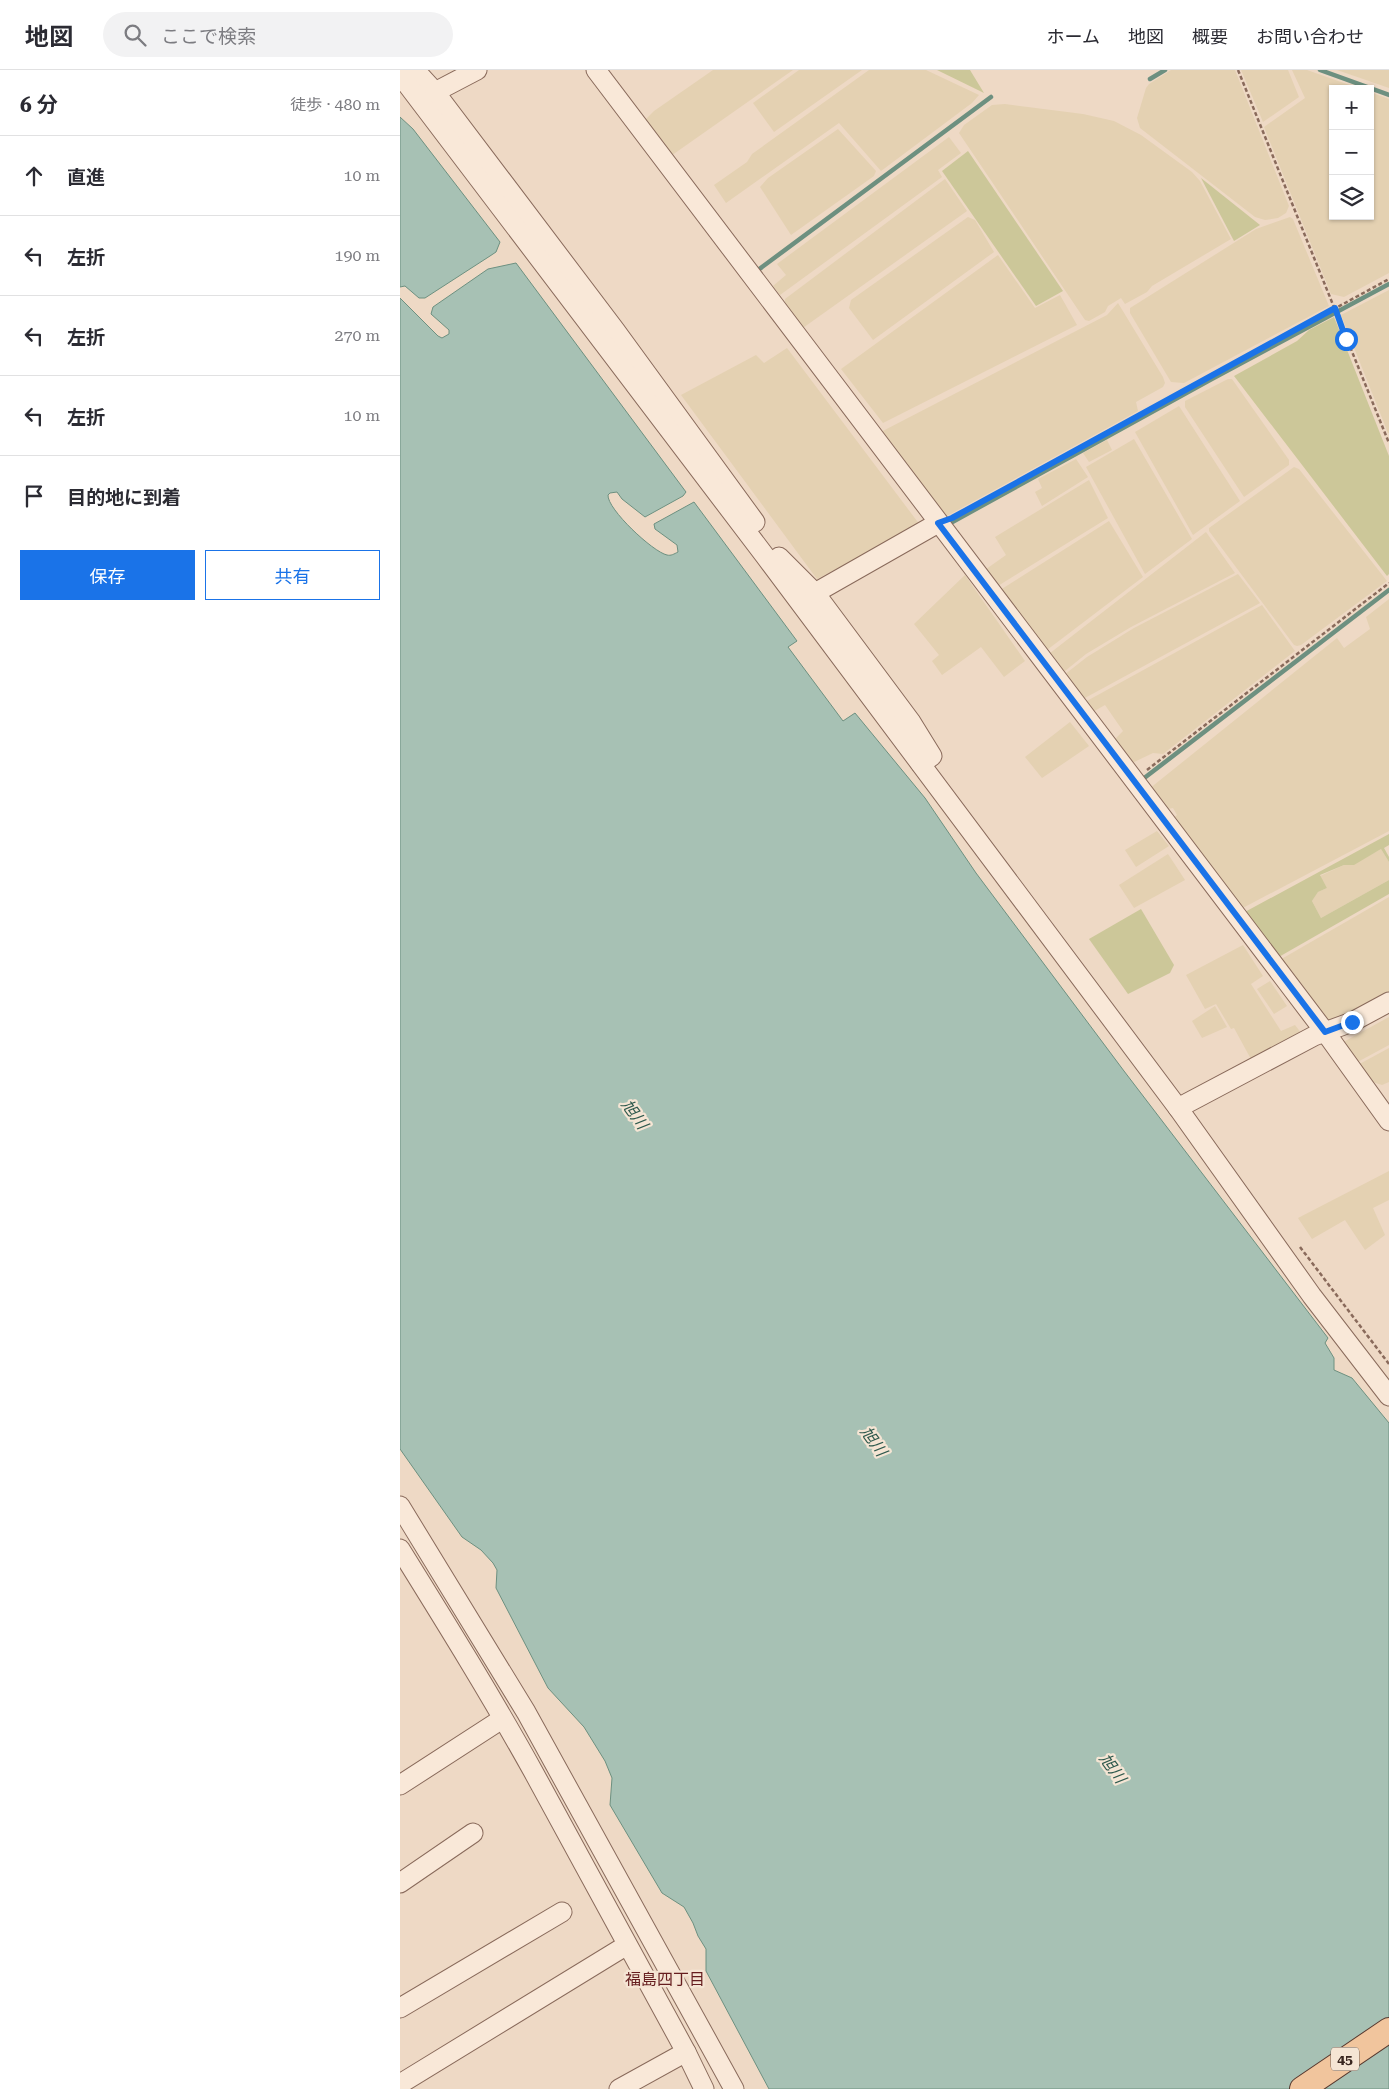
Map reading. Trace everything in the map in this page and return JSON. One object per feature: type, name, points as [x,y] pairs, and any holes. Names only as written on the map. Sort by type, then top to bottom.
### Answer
[{"type":"main road","name":"45","points":[[1302,2089],[1389,2030]]},
{"type":"street","points":[[415,70],[435,92],[615,330],[754,520],[770,553],[815,592],[911,722],[932,756],[921,764]]},
{"type":"street","points":[[435,92],[477,70]]},
{"type":"street","points":[[596,70],[934,525],[1134,780],[1389,1121]]},
{"type":"street","points":[[400,75],[770,553],[921,764],[1178,1108],[1312,1296],[1389,1396]]},
{"type":"street","points":[[815,592],[934,525]]},
{"type":"street","points":[[1178,1108],[1389,1002]]},
{"type":"street","points":[[400,1506],[526,1712],[734,2089]]},
{"type":"street","points":[[400,1549],[534,1772],[686,2052],[704,2089]]},
{"type":"street","points":[[400,1785],[502,1719]]},
{"type":"street","points":[[400,1883],[473,1833]]},
{"type":"street","points":[[400,2008],[562,1912]]},
{"type":"street","points":[[403,2089],[400,2084],[627,1945]]},
{"type":"street","points":[[619,2089],[686,2052]]},
{"type":"path","points":[[1238,70],[1389,443]]},
{"type":"path","points":[[934,525],[952,518],[1389,279]]},
{"type":"path","points":[[1134,780],[1389,583]]},
{"type":"shaded area","points":[[713,70],[793,70],[668,158],[642,123],[654,111]]},
{"type":"shaded area","points":[[799,70],[862,70],[774,132],[753,103]]},
{"type":"shaded area","points":[[869,70],[926,70],[979,95],[972,103],[881,171],[839,123],[726,203],[714,185],[747,162],[752,154]]},
{"type":"shaded area","points":[[937,70],[970,70],[984,93]]},
{"type":"shaded area","points":[[1171,70],[1235,70],[1289,206],[1286,213],[1278,218],[1265,220],[1255,217],[1140,128],[1137,118],[1146,88]]},
{"type":"shaded area","points":[[1241,70],[1288,70],[1299,97],[1263,122]]},
{"type":"shaded area","points":[[1292,70],[1307,70],[1350,85],[1329,85],[1329,220],[1374,220],[1374,93],[1389,99],[1389,273],[1344,297],[1331,294],[1264,127],[1305,98]]},
{"type":"shaded area","points":[[1337,70],[1389,70],[1389,88]]},
{"type":"shaded area","points":[[1005,104],[1083,114],[1114,121],[1141,135],[1192,172],[1200,181],[1231,239],[1152,286],[1147,292],[1125,304],[1121,298],[1108,306],[1105,312],[1089,321],[1085,320],[959,133],[964,125],[992,105]]},
{"type":"shaded area","points":[[838,129],[876,171],[874,176],[791,235],[760,187],[768,178]]},
{"type":"shaded area","points":[[949,137],[961,153],[938,170],[942,177],[780,295],[773,286],[786,275],[777,264]]},
{"type":"shaded area","points":[[968,151],[1063,291],[1036,306],[942,171]]},
{"type":"shaded area","points":[[1201,178],[1260,225],[1234,241]]},
{"type":"shaded area","points":[[945,179],[967,211],[800,330],[785,305],[785,299]]},
{"type":"shaded area","points":[[968,217],[975,220],[994,252],[873,340],[849,308],[851,300]]},
{"type":"shaded area","points":[[1290,217],[1293,219],[1329,306],[1184,383],[1171,382],[1130,313],[1130,308],[1256,229]]},
{"type":"shaded area","points":[[998,255],[1035,308],[1060,295],[1077,325],[883,423],[841,369]]},
{"type":"shaded area","points":[[1389,290],[1389,433],[1388,433],[1341,315]]},
{"type":"shaded area","points":[[1118,303],[1163,377],[1165,383],[1163,387],[1136,402],[1138,411],[945,517],[877,434],[1107,315]]},
{"type":"shaded area","points":[[1334,317],[1389,456],[1389,574],[1387,576],[1234,376],[1297,341],[1309,330]]},
{"type":"shaded area","points":[[787,348],[920,525],[817,579],[681,395],[756,355],[764,363]]},
{"type":"shaded area","points":[[1228,379],[1232,379],[1289,460],[1289,465],[1244,497],[1185,407],[1185,401]]},
{"type":"shaded area","points":[[1179,406],[1240,501],[1193,535],[1135,432]]},
{"type":"shaded area","points":[[1134,439],[1192,539],[1145,574],[1086,467]]},
{"type":"shaded area","points":[[1107,440],[1112,450],[1089,462],[1083,453]]},
{"type":"shaded area","points":[[1076,459],[1088,477],[1042,506],[1035,492],[1042,488],[1038,479]]},
{"type":"shaded area","points":[[1294,467],[1299,469],[1387,581],[1301,645],[1297,646],[1294,645],[1209,531],[1209,528]]},
{"type":"shaded area","points":[[1089,480],[1108,518],[993,589],[982,572],[1006,555],[995,537]]},
{"type":"shaded area","points":[[1109,521],[1143,577],[1043,653],[997,592]]},
{"type":"shaded area","points":[[1206,532],[1235,573],[1131,627],[1086,654],[1060,675],[1045,657]]},
{"type":"shaded area","points":[[1238,574],[1260,603],[1083,699],[1064,675],[1087,657],[1134,628]]},
{"type":"shaded area","points":[[965,575],[1025,661],[1004,677],[981,647],[942,675],[932,661],[939,655],[914,624]]},
{"type":"shaded area","points":[[1389,599],[1389,831],[1239,910],[1173,818],[1177,815],[1173,808],[1163,810],[1149,789],[1337,638],[1344,648],[1370,629],[1366,617]]},
{"type":"shaded area","points":[[1262,605],[1295,651],[1163,754],[1153,753],[1130,764],[1111,743],[1123,731],[1105,705],[1091,713],[1085,702]]},
{"type":"shaded area","points":[[1070,722],[1089,746],[1042,778],[1025,757]]},
{"type":"shaded area","points":[[1157,831],[1169,846],[1136,867],[1125,850]]},
{"type":"shaded area","points":[[1389,834],[1389,845],[1384,848],[1389,857],[1389,862],[1381,849],[1354,865],[1344,865],[1320,875],[1327,888],[1318,892],[1312,901],[1321,918],[1389,880],[1389,894],[1277,958],[1243,913]]},
{"type":"shaded area","points":[[1381,849],[1389,862],[1389,880],[1321,918],[1312,901],[1318,892],[1327,888],[1320,876],[1344,865],[1354,864]]},
{"type":"shaded area","points":[[1168,854],[1185,880],[1134,908],[1119,885]]},
{"type":"shaded area","points":[[1389,897],[1389,993],[1340,1020],[1326,1023],[1278,961]]},
{"type":"shaded area","points":[[1141,909],[1174,965],[1170,973],[1128,994],[1089,939]]},
{"type":"shaded area","points":[[1243,945],[1263,976],[1251,984],[1281,1031],[1295,1025],[1302,1034],[1252,1061],[1234,1028],[1231,1029],[1216,1004],[1205,1009],[1186,975]]},
{"type":"shaded area","points":[[1270,981],[1287,1006],[1274,1014],[1257,989]]},
{"type":"shaded area","points":[[1215,1006],[1227,1027],[1202,1038],[1192,1021]]},
{"type":"shaded area","points":[[1389,1017],[1389,1045],[1352,1065],[1338,1045]]},
{"type":"shaded area","points":[[1389,1048],[1389,1082],[1382,1085],[1366,1080],[1354,1067]]},
{"type":"shaded area","points":[[1389,1171],[1389,1200],[1373,1208],[1385,1235],[1365,1250],[1345,1220],[1312,1239],[1298,1218]]},
{"type":"water","points":[[400,117],[413,129],[500,242],[496,252],[425,298],[419,298],[405,286],[400,287]]},
{"type":"water","name":"旭川","points":[[516,263],[686,492],[683,496],[645,517],[622,499],[617,492],[610,493],[608,495],[615,510],[632,529],[652,546],[660,552],[672,555],[678,552],[677,545],[655,529],[654,524],[694,502],[797,641],[788,647],[843,721],[855,713],[925,798],[976,873],[1124,1071],[1328,1338],[1325,1343],[1334,1358],[1334,1370],[1352,1378],[1389,1423],[1389,2089],[769,2089],[706,1971],[706,1949],[693,1923],[684,1907],[662,1893],[610,1805],[612,1778],[605,1761],[584,1727],[548,1688],[496,1588],[497,1570],[493,1563],[481,1550],[462,1537],[400,1449],[400,298],[442,338],[449,334],[449,330],[431,314],[433,307],[488,269]]},
{"type":"waterway","points":[[1150,79],[1165,70]]},
{"type":"waterway","points":[[1320,70],[1389,95]]},
{"type":"waterway","points":[[754,273],[991,97]]},
{"type":"waterway","points":[[947,525],[1389,284]]},
{"type":"waterway","points":[[1143,779],[1389,590]]},
{"type":"district","name":"福島四丁目","points":[[665,1979]]},
{"type":"route","points":[[1346,339],[1335,308],[952,518],[938,523],[1325,1032],[1352,1022]]}]
